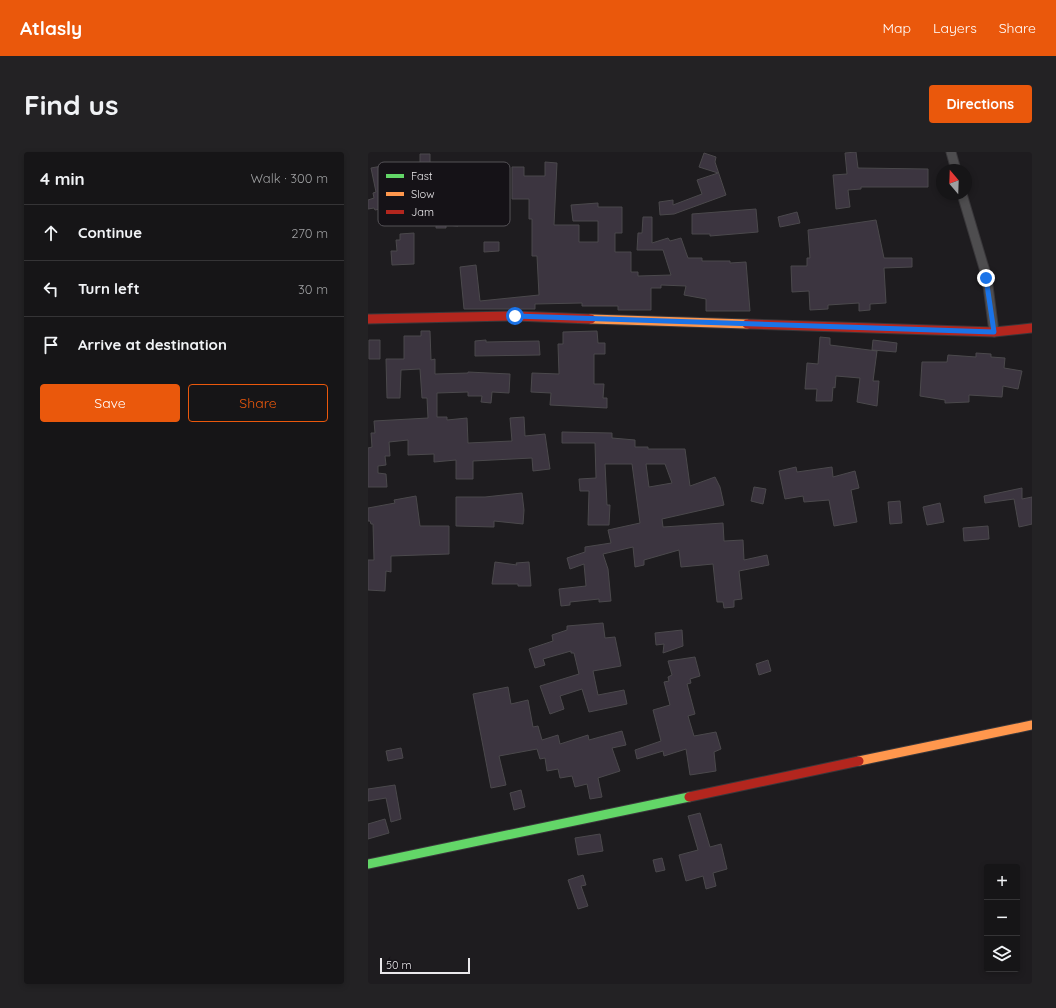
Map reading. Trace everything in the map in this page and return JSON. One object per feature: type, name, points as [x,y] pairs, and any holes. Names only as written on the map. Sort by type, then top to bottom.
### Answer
[{"type":"street","points":[[951,152],[954,164]]},
{"type":"street","points":[[964,200],[986,278],[994,332]]},
{"type":"street","points":[[368,319],[515,316],[994,332],[1032,328]]},
{"type":"street","points":[[368,864],[1032,725]]},
{"type":"building","points":[[856,152],[858,168],[928,169],[928,187],[861,187],[861,189],[848,190],[850,207],[836,209],[833,175],[847,174],[845,153]]},
{"type":"building","points":[[704,153],[716,157],[715,162],[726,195],[674,214],[660,215],[659,202],[673,200],[673,205],[702,194],[697,180],[718,173],[699,167]]},
{"type":"building","points":[[420,154],[430,154],[430,162],[420,162]]},
{"type":"building","points":[[545,162],[557,163],[554,225],[579,225],[579,242],[598,242],[598,221],[573,221],[571,205],[598,203],[598,207],[622,207],[622,233],[615,233],[615,252],[631,252],[631,272],[638,272],[638,276],[671,275],[663,250],[637,250],[638,233],[642,233],[643,217],[652,217],[652,243],[668,238],[670,241],[681,238],[688,258],[702,258],[702,261],[730,261],[730,263],[746,262],[750,311],[706,311],[706,299],[684,295],[686,286],[661,285],[661,288],[651,288],[651,310],[618,310],[618,306],[582,306],[582,303],[535,304],[535,309],[464,309],[460,267],[476,265],[480,301],[539,295],[537,256],[532,256],[532,219],[529,219],[529,199],[512,199],[512,167],[524,167],[524,176],[545,176]]},
{"type":"building","points":[[378,167],[378,209],[375,210],[374,208],[368,209],[368,200],[374,198],[373,193],[376,192],[371,168]]},
{"type":"building","points":[[756,209],[758,232],[710,236],[710,234],[692,234],[692,214]]},
{"type":"building","points":[[797,212],[800,223],[780,227],[778,217]]},
{"type":"building","points":[[876,220],[884,258],[912,258],[912,267],[884,268],[886,303],[870,304],[870,310],[859,311],[859,303],[828,305],[828,309],[810,310],[809,291],[792,292],[791,266],[807,266],[807,258],[810,258],[808,230]]},
{"type":"building","points":[[436,226],[446,226],[446,228],[436,228]]},
{"type":"building","points":[[414,233],[414,264],[392,265],[391,251],[397,251],[396,240],[400,240],[400,234]]},
{"type":"building","points":[[484,242],[499,242],[499,251],[484,252]]},
{"type":"building","points":[[421,331],[430,331],[431,360],[435,359],[435,374],[468,372],[510,374],[509,393],[492,392],[491,403],[481,402],[482,396],[468,396],[468,392],[437,393],[437,417],[447,417],[447,420],[467,418],[468,443],[512,441],[510,418],[524,417],[525,436],[545,434],[550,469],[533,471],[532,458],[473,461],[473,479],[456,479],[456,460],[434,462],[434,454],[408,455],[408,440],[389,442],[390,456],[385,456],[386,465],[378,466],[378,473],[386,474],[387,487],[368,487],[368,448],[372,447],[371,433],[375,433],[374,421],[428,418],[427,398],[422,398],[420,369],[401,370],[400,398],[387,398],[386,359],[404,359],[404,336],[421,336]]},
{"type":"building","points":[[597,331],[598,343],[605,343],[605,354],[594,354],[594,384],[604,384],[603,398],[607,398],[607,408],[550,405],[551,393],[531,392],[532,373],[559,374],[558,344],[563,344],[563,332]]},
{"type":"building","points":[[820,337],[830,338],[830,345],[877,351],[873,381],[879,381],[877,406],[857,402],[860,378],[836,376],[835,388],[833,387],[832,401],[816,401],[817,389],[805,389],[807,363],[818,364]]},
{"type":"building","points":[[369,340],[380,340],[380,359],[369,359]]},
{"type":"building","points":[[486,340],[486,342],[539,341],[540,355],[475,356],[475,341]]},
{"type":"building","points":[[873,340],[897,343],[896,352],[872,350]]},
{"type":"building","points":[[976,353],[991,354],[991,357],[1005,358],[1004,368],[1022,371],[1018,389],[1003,386],[1002,397],[969,395],[969,402],[945,403],[945,400],[920,396],[922,362],[947,362],[948,355],[976,357]]},
{"type":"building","points":[[562,432],[612,433],[612,438],[635,440],[635,447],[648,447],[648,449],[685,449],[690,486],[715,477],[720,487],[724,505],[662,519],[663,527],[723,523],[724,541],[743,540],[744,560],[767,555],[769,565],[739,571],[742,599],[734,600],[734,607],[724,608],[723,602],[717,602],[713,564],[681,567],[679,550],[644,560],[644,565],[635,567],[633,547],[603,554],[608,569],[611,601],[599,602],[599,599],[570,602],[570,605],[561,606],[559,589],[586,586],[584,564],[570,569],[567,558],[585,552],[585,547],[611,543],[608,530],[640,523],[632,464],[605,464],[607,505],[610,505],[609,525],[588,525],[589,491],[580,491],[579,479],[596,478],[595,443],[562,443]],"holes":[[[646,464],[665,464],[672,483],[649,487]]]},
{"type":"building","points":[[796,467],[797,472],[832,467],[833,477],[855,471],[859,488],[851,490],[857,522],[834,526],[829,500],[804,502],[803,496],[785,499],[779,471]]},
{"type":"building","points":[[754,487],[766,489],[763,504],[751,501]]},
{"type":"building","points":[[1022,488],[1022,499],[1032,497],[1032,524],[1019,527],[1014,499],[985,503],[984,496]]},
{"type":"building","points":[[522,493],[524,510],[523,524],[494,521],[494,527],[456,526],[456,497],[485,497]]},
{"type":"building","points":[[416,496],[420,526],[449,526],[449,554],[391,556],[391,572],[386,571],[385,591],[368,590],[368,560],[374,560],[373,524],[368,521],[368,508],[395,503],[394,500]]},
{"type":"building","points":[[900,501],[902,523],[890,524],[888,502]]},
{"type":"building","points":[[940,503],[944,522],[927,525],[923,507]]},
{"type":"building","points":[[988,526],[989,539],[964,541],[963,528]]},
{"type":"building","points":[[495,562],[517,565],[516,563],[529,562],[531,586],[518,586],[518,584],[492,584]]},
{"type":"building","points":[[603,623],[605,638],[615,637],[621,666],[593,671],[598,695],[624,690],[627,704],[589,712],[582,689],[560,696],[564,709],[550,714],[540,686],[579,674],[574,653],[571,653],[571,651],[543,659],[545,665],[535,668],[529,649],[553,641],[552,635],[567,630],[567,626]]},
{"type":"building","points":[[682,630],[683,646],[663,653],[664,644],[656,645],[655,633]]},
{"type":"building","points":[[695,657],[700,676],[690,679],[691,683],[687,684],[695,714],[688,716],[694,736],[716,732],[721,749],[714,752],[716,771],[690,775],[686,749],[664,756],[663,751],[637,759],[635,750],[661,741],[653,710],[670,705],[664,682],[669,681],[668,677],[672,675],[668,661]]},
{"type":"building","points":[[768,660],[771,671],[759,675],[756,664]]},
{"type":"building","points":[[508,687],[511,704],[528,700],[533,727],[538,726],[542,740],[558,735],[560,744],[588,735],[589,740],[622,731],[626,745],[612,748],[620,771],[598,778],[602,797],[590,799],[587,784],[575,787],[572,776],[560,778],[558,769],[547,771],[545,758],[540,759],[537,749],[499,756],[506,785],[491,788],[473,694]]},
{"type":"building","points":[[401,748],[403,758],[388,761],[386,751]]},
{"type":"building","points":[[395,785],[401,819],[391,822],[386,798],[368,801],[368,789]]},
{"type":"building","points":[[521,790],[525,807],[514,810],[510,793]]},
{"type":"building","points":[[700,813],[710,847],[721,844],[727,869],[713,873],[716,886],[706,889],[703,876],[686,881],[679,855],[698,850],[688,816]]},
{"type":"building","points":[[385,819],[389,833],[368,839],[368,824]]},
{"type":"building","points":[[600,834],[603,851],[578,855],[575,838]]},
{"type":"building","points":[[662,858],[665,870],[656,872],[653,860]]},
{"type":"building","points":[[583,875],[586,885],[581,886],[588,906],[578,909],[568,880]]},
{"type":"traffic: fast","points":[[368,864],[689,797]]},
{"type":"traffic: slow","points":[[591,319],[747,324]]},
{"type":"traffic: slow","points":[[859,761],[1032,725]]},
{"type":"traffic: jam","points":[[368,319],[515,316],[591,319]]},
{"type":"traffic: jam","points":[[747,324],[994,332],[1032,328]]},
{"type":"traffic: jam","points":[[689,797],[859,761]]},
{"type":"route","points":[[515,316],[994,332],[986,278]]}]
